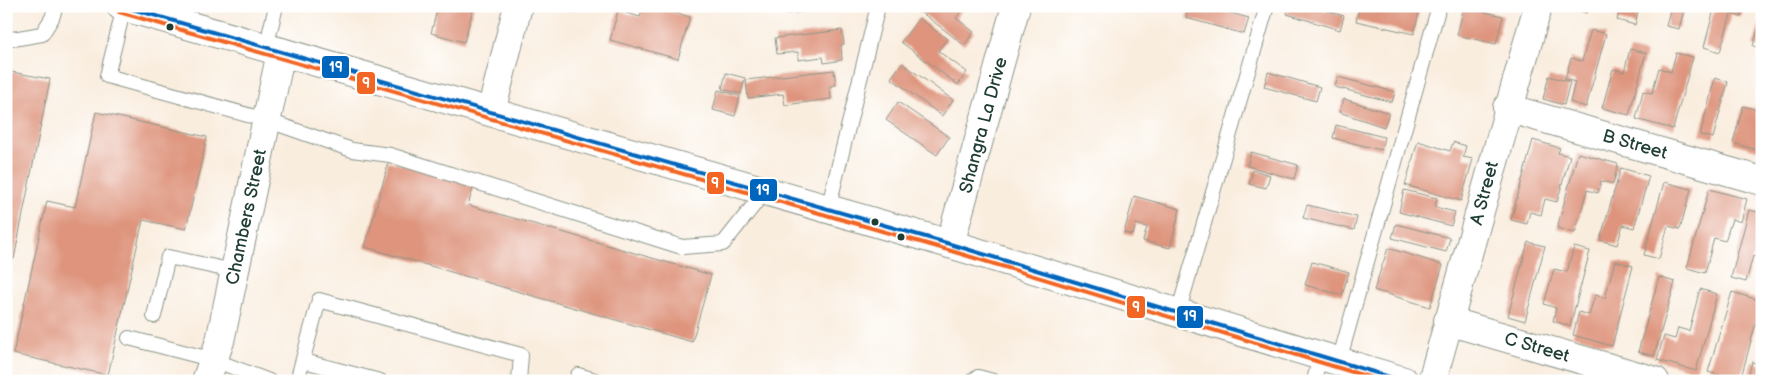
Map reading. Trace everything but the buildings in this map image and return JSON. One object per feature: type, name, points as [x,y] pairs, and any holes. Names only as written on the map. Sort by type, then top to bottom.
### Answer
[{"type":"street","points":[[491,112],[518,6]]},
{"type":"street","name":"Shangra La Drive","points":[[950,244],[1016,6]]},
{"type":"street","name":"A Street","points":[[1432,381],[1507,108],[1538,6]]},
{"type":"street","points":[[122,7],[950,244],[1178,313],[1325,366],[1404,381]]},
{"type":"street","name":"Chambers Street","points":[[210,370],[220,341],[266,120],[273,50]]},
{"type":"street","name":"B Street","points":[[1507,108],[1762,181]]},
{"type":"street","name":"C Street","points":[[1448,321],[1655,381]]},
{"type":"lane","points":[[6,37],[13,39],[42,34],[52,18],[56,6]]},
{"type":"lane","points":[[273,50],[276,6]]},
{"type":"lane","points":[[828,209],[878,6]]},
{"type":"lane","points":[[1178,313],[1267,6]]},
{"type":"lane","points":[[1325,366],[1439,6]]},
{"type":"lane","points":[[122,7],[107,76],[266,120],[352,150],[390,155],[682,247],[723,244],[765,191]]},
{"type":"lane","points":[[154,316],[168,257],[234,271]]},
{"type":"lane","points":[[297,381],[304,361],[319,300],[521,355],[519,381]]},
{"type":"lane","points":[[129,338],[210,370],[269,381]]},
{"type":"lane","points":[[304,361],[380,381]]},
{"type":"lane","points":[[577,381],[578,375],[598,381]]},
{"type":"lane","points":[[972,381],[978,377],[993,381]]},
{"type":"transit line","name":"19","points":[[122,6],[950,244],[1403,381]]},
{"type":"transit line","name":"9","points":[[119,12],[948,250],[1382,381]]}]
